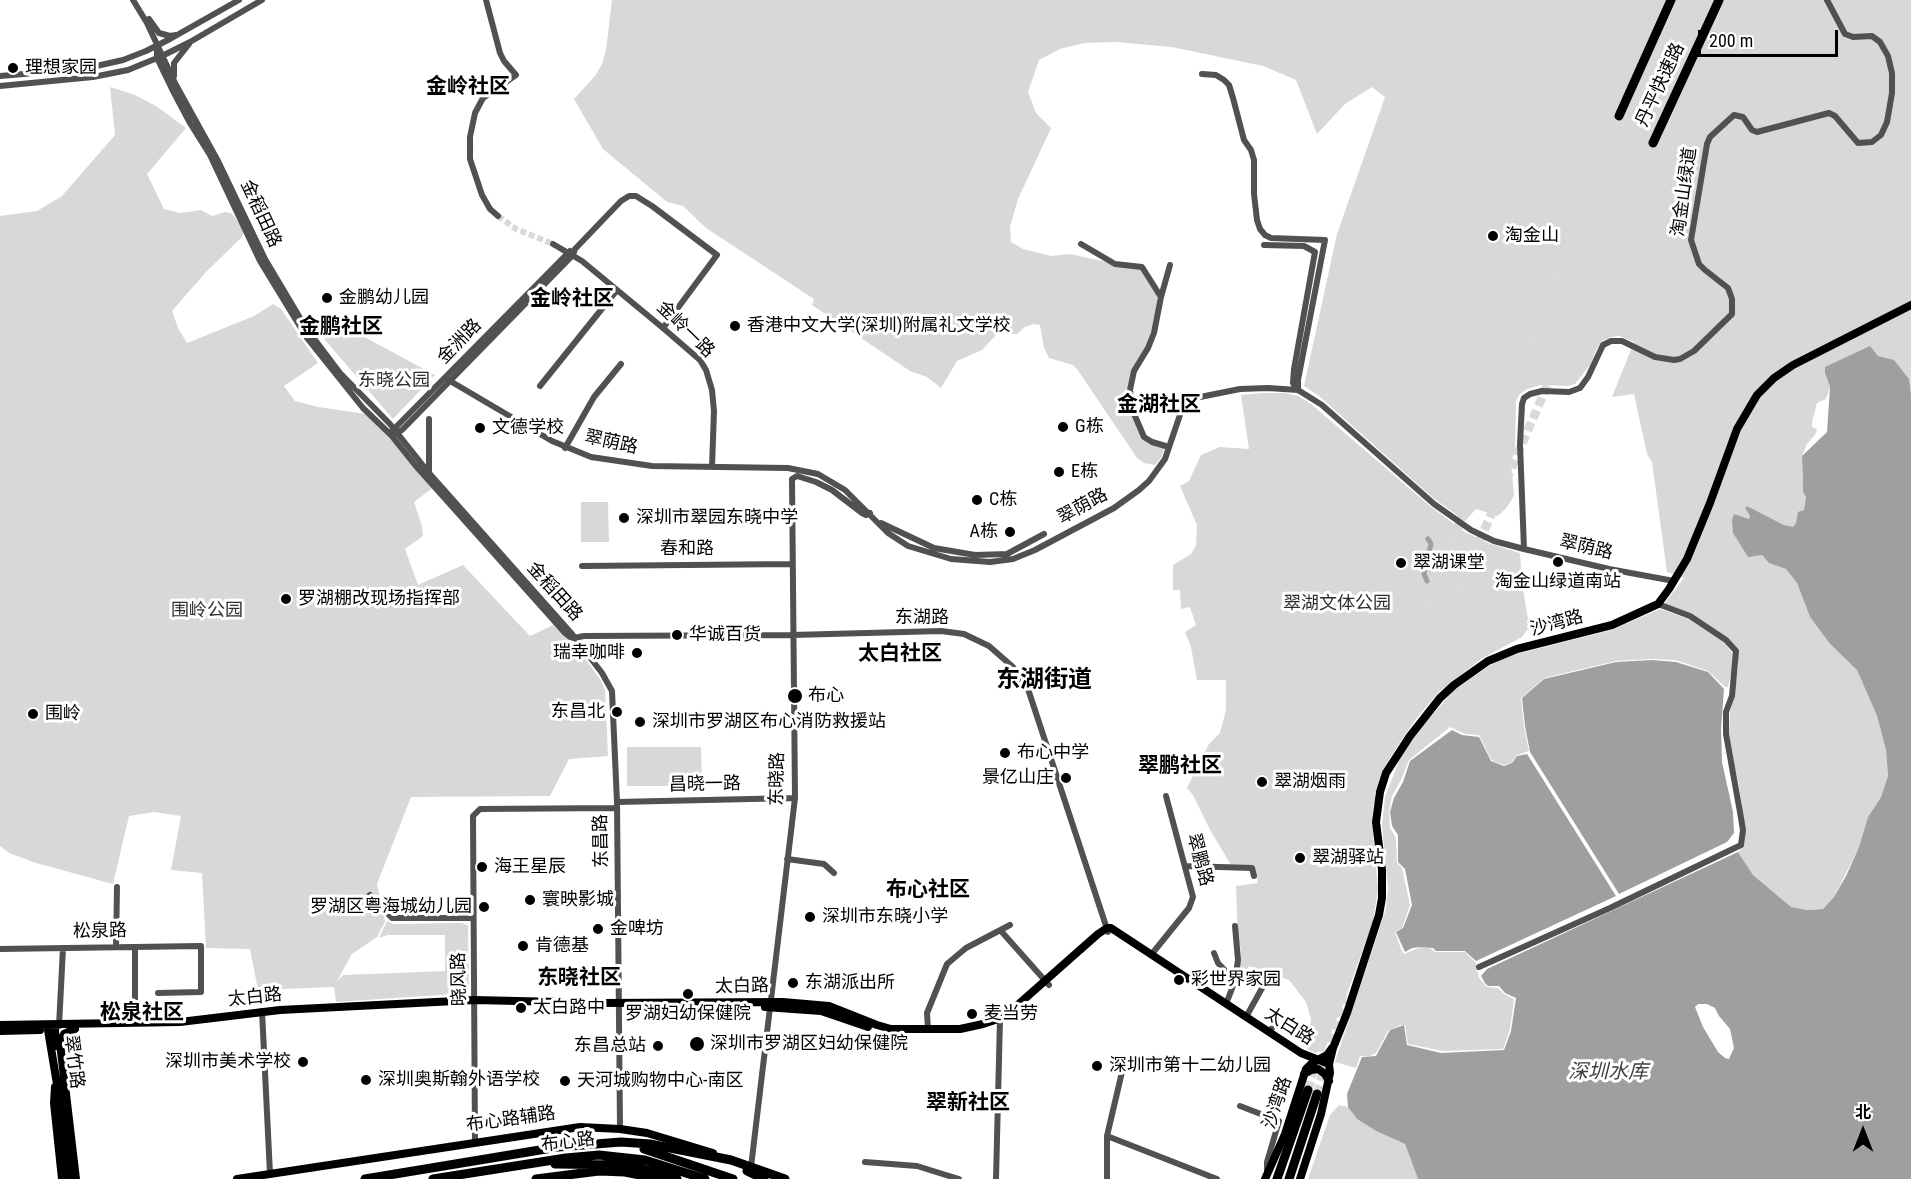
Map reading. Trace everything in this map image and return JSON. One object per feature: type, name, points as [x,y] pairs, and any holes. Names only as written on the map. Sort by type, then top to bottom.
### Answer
[{"type":"highway","name":"丹平快速路","points":[[1619,116],[1671,0]]},
{"type":"highway","name":"丹平快速路","points":[[1653,143],[1717,4]]},
{"type":"highway","points":[[1271,1178],[1281,1169],[1313,1092],[1291,1176]]},
{"type":"highway","name":"布心路","points":[[365,1179],[558,1147],[621,1142],[650,1144],[731,1160]]},
{"type":"highway","name":"布心路","points":[[592,1144],[643,1148],[733,1179]]},
{"type":"highway","name":"布心路","points":[[433,1179],[576,1156],[619,1155],[657,1162],[705,1179]]},
{"type":"highway","name":"布心路辅路","points":[[731,1160],[785,1179]]},
{"type":"highway","points":[[731,1160],[764,1179]]},
{"type":"highway","points":[[532,1163],[630,1165],[677,1179]]},
{"type":"highway","points":[[536,1179],[598,1171],[625,1172],[659,1179]]},
{"type":"main road","points":[[1658,604],[1691,550],[1737,429],[1756,395],[1774,378],[1793,365],[1911,305]]},
{"type":"main road","name":"沙湾路","points":[[1300,1179],[1315,1135],[1329,1081],[1329,1064],[1333,1048],[1379,915],[1383,870],[1376,822],[1380,792],[1391,764],[1424,717],[1454,685],[1488,661],[1501,655],[1612,625],[1658,604]]},
{"type":"main road","name":"太白路","points":[[771,1004],[825,1012],[892,1033],[957,1033],[1000,1021],[1108,930],[1114,929],[1225,1006]]},
{"type":"main road","name":"太白路","points":[[1108,930],[1315,1062]]},
{"type":"main road","name":"太白路","points":[[0,1031],[475,1003],[826,1005],[888,1028],[928,1030],[967,1028],[1000,1021]]},
{"type":"main road","name":"太白路","points":[[0,1026],[75,1029],[195,1025],[262,1014]]},
{"type":"main road","name":"翠竹路","points":[[54,1028],[56,1080],[61,1102]]},
{"type":"main road","name":"翠竹路","points":[[54,1028],[61,1102]]},
{"type":"main road","name":"翠竹路","points":[[61,1102],[66,1091],[60,1040],[67,1032],[75,1029]]},
{"type":"main road","name":"太白路","points":[[1268,1034],[1298,1056],[1329,1064]]},
{"type":"main road","name":"沙湾路","points":[[1271,1178],[1304,1075],[1315,1062],[1327,1055],[1333,1048]]},
{"type":"main road","points":[[1298,1056],[1304,1063],[1304,1075]]},
{"type":"main road","points":[[1304,1075],[1311,1070],[1318,1070],[1329,1081]]},
{"type":"main road","points":[[56,1080],[54,1103],[62,1179]]},
{"type":"main road","points":[[66,1091],[72,1179]]},
{"type":"main road","points":[[61,1102],[72,1179]]},
{"type":"main road","name":"布心路辅路","points":[[237,1179],[580,1127],[647,1133],[731,1160]]},
{"type":"street","points":[[133,0],[157,45]]},
{"type":"street","points":[[0,76],[96,67],[130,58],[180,34],[239,0]]},
{"type":"street","points":[[0,86],[93,77],[128,70],[190,42],[262,0]]},
{"type":"street","points":[[486,0],[500,52],[516,75],[483,98],[475,113],[470,137],[470,159],[482,195],[490,209],[498,216]]},
{"type":"street","name":"淘金山绿道","points":[[1524,549],[1520,444],[1524,399],[1530,394],[1542,391],[1569,392],[1580,388],[1588,377],[1603,345],[1611,340],[1622,341],[1655,357],[1680,359],[1694,351],[1732,314],[1731,293],[1723,283],[1699,264],[1691,240],[1710,136],[1734,116],[1743,117],[1752,130],[1757,132],[1829,113],[1844,124],[1858,143],[1872,142],[1881,135],[1887,122],[1892,93],[1892,73],[1888,56],[1880,42],[1872,36],[1853,37],[1845,34],[1827,0]]},
{"type":"street","points":[[138,8],[159,33],[170,36],[180,34]]},
{"type":"street","points":[[176,86],[174,63],[190,42]]},
{"type":"street","name":"金稻田路","points":[[157,45],[160,57],[190,123],[210,155],[260,261],[296,321],[335,375],[363,408],[394,433],[429,481],[565,633],[570,638],[574,638]]},
{"type":"street","name":"金稻田路","points":[[160,57],[221,165],[265,259],[299,317],[340,373],[574,638]]},
{"type":"street","points":[[1202,74],[1216,75],[1224,80],[1233,98],[1244,140],[1254,160],[1257,220],[1265,236],[1325,240],[1298,390]]},
{"type":"street","name":"金洲路","points":[[394,433],[621,201],[629,196],[636,196],[652,206],[717,255],[663,328]]},
{"type":"street","points":[[553,244],[572,252]]},
{"type":"street","points":[[1081,244],[1115,264],[1142,267],[1161,297]]},
{"type":"street","points":[[1264,245],[1304,246],[1315,252],[1294,369],[1293,383],[1298,390]]},
{"type":"street","name":"金岭一路","points":[[572,252],[700,360],[711,382],[714,411],[712,467]]},
{"type":"street","points":[[1169,447],[1152,442],[1144,436],[1130,401],[1131,381],[1134,371],[1152,340],[1170,265]]},
{"type":"street","points":[[540,386],[617,290]]},
{"type":"street","points":[[565,448],[594,397],[621,364]]},
{"type":"street","name":"翠荫路","points":[[447,380],[565,448],[591,457],[627,464],[788,468],[810,472],[845,490],[888,532],[908,546],[941,557],[983,562],[1013,559],[1035,550],[1126,500],[1149,481],[1165,459],[1182,409],[1190,399],[1240,389],[1298,390],[1322,405],[1444,512],[1485,537],[1609,570],[1674,581]]},
{"type":"street","points":[[429,419],[429,481]]},
{"type":"street","name":"东晓路","points":[[751,1167],[795,798],[791,480],[794,477],[816,482],[832,490],[862,513],[866,515],[870,513]]},
{"type":"street","points":[[878,522],[924,545],[964,554],[1007,554],[1044,534]]},
{"type":"street","name":"春和路","points":[[582,566],[792,564]]},
{"type":"street","points":[[1479,967],[1610,908],[1741,845],[1743,830],[1726,734],[1726,712],[1732,696],[1736,651],[1726,640],[1690,616],[1658,604]]},
{"type":"street","name":"东湖路","points":[[574,638],[584,636],[948,632],[975,639],[994,649],[1017,672],[1029,692],[1108,930]]},
{"type":"street","name":"东昌路","points":[[574,638],[612,691],[617,805],[620,1129]]},
{"type":"street","name":"翠鹏路","points":[[1151,955],[1192,904],[1193,897],[1166,796]]},
{"type":"street","name":"昌晓一路","points":[[473,816],[480,809],[795,798]]},
{"type":"street","name":"晓风路","points":[[473,816],[475,1142]]},
{"type":"street","points":[[787,859],[824,864],[834,873]]},
{"type":"street","points":[[1186,866],[1252,868],[1254,876]]},
{"type":"street","points":[[116,947],[117,887]]},
{"type":"street","points":[[370,895],[392,918],[473,918]]},
{"type":"street","points":[[928,1030],[927,1013],[947,964],[966,948],[1001,932],[1010,925]]},
{"type":"street","points":[[1225,1006],[1235,981],[1238,960],[1235,926]]},
{"type":"street","points":[[1001,932],[1047,983]]},
{"type":"street","name":"松泉路","points":[[0,949],[201,946],[201,992],[158,993]]},
{"type":"street","points":[[135,947],[135,1006]]},
{"type":"street","points":[[54,1028],[63,948]]},
{"type":"street","points":[[1214,953],[1218,963],[1235,981]]},
{"type":"street","points":[[1245,1019],[1266,981]]},
{"type":"street","points":[[262,1014],[270,1174]]},
{"type":"street","points":[[996,1179],[1000,1021]]},
{"type":"street","points":[[1268,1034],[1276,1023]]},
{"type":"street","points":[[1107,1179],[1107,1136],[1122,1072]]},
{"type":"street","points":[[1240,1106],[1280,1122],[1267,1162],[1271,1178]]},
{"type":"street","points":[[1107,1136],[1217,1179]]},
{"type":"street","points":[[865,1162],[917,1166],[959,1179]]},
{"type":"green space","points":[[612,0],[1911,0],[1911,394],[1909,379],[1825,373],[1830,387],[1826,399],[1817,403],[1812,427],[1817,429],[1802,456],[1802,480],[1806,497],[1804,510],[1796,523],[1792,528],[1747,506],[1751,516],[1749,519],[1734,514],[1769,563],[1786,569],[1797,583],[1810,617],[1830,644],[1857,670],[1877,716],[1886,750],[1888,776],[1881,797],[1868,817],[1859,847],[1834,897],[1823,909],[1807,910],[1791,907],[1753,875],[1738,852],[1744,845],[1745,830],[1729,735],[1730,712],[1738,665],[1737,651],[1727,638],[1664,604],[1684,578],[1667,572],[1652,462],[1647,454],[1634,394],[1612,397],[1634,342],[1619,336],[1602,341],[1590,365],[1575,384],[1541,385],[1527,389],[1520,394],[1516,401],[1515,452],[1511,462],[1514,496],[1498,516],[1476,509],[1465,521],[1432,497],[1319,396],[1304,386],[1337,234],[1385,97],[1372,87],[1345,104],[1317,134],[1296,80],[1263,66],[1172,47],[1115,42],[1084,43],[1060,49],[1039,60],[1028,92],[1036,113],[1051,128],[1018,199],[1010,227],[1011,242],[1023,249],[1051,256],[1070,254],[1121,265],[1138,265],[1161,297],[1154,333],[1137,366],[1130,401],[1144,436],[1165,447],[1161,458],[1155,465],[1144,463],[1137,458],[1077,369],[1073,365],[1049,358],[1044,348],[1040,325],[1025,327],[1017,334],[998,333],[982,350],[957,361],[941,388],[927,377],[910,371],[812,305],[814,299],[706,228],[683,206],[667,202],[603,149],[574,99],[595,76],[602,64]]},
{"type":"green space","name":"围岭公园","points":[[110,87],[135,95],[156,106],[186,128],[147,174],[164,209],[180,213],[201,210],[212,216],[225,212],[231,213],[244,229],[242,237],[205,273],[172,311],[187,343],[254,316],[273,304],[281,309],[318,363],[284,386],[295,401],[366,414],[402,450],[434,487],[414,502],[423,536],[405,549],[418,585],[463,565],[530,636],[553,625],[575,645],[600,679],[605,690],[608,756],[569,759],[550,796],[411,797],[377,884],[385,922],[377,937],[352,954],[337,981],[343,975],[445,971],[445,935],[388,935],[379,938],[387,921],[393,924],[461,923],[468,925],[469,993],[336,1002],[334,987],[258,990],[250,949],[206,948],[202,873],[171,870],[181,816],[154,812],[129,816],[113,884],[36,863],[9,853],[0,846],[0,216],[37,211],[62,196],[115,135]]},
{"type":"green space","name":"东晓公园","points":[[323,323],[340,332],[346,327],[435,375],[393,419],[326,341],[317,325]]},
{"type":"green space","name":"翠湖文体公园","points":[[1285,393],[1298,396],[1311,404],[1431,507],[1465,532],[1488,543],[1520,553],[1528,619],[1528,629],[1522,637],[1481,659],[1439,692],[1415,720],[1381,774],[1374,796],[1372,821],[1378,889],[1373,921],[1325,1049],[1315,1053],[1302,1046],[1309,1035],[1311,1019],[1306,1002],[1289,980],[1249,966],[1245,973],[1238,974],[1241,950],[1238,940],[1236,886],[1258,883],[1253,865],[1231,865],[1187,788],[1209,744],[1220,733],[1226,710],[1226,680],[1197,680],[1191,647],[1185,632],[1196,625],[1190,607],[1181,609],[1180,590],[1173,590],[1173,565],[1191,554],[1196,545],[1197,525],[1180,486],[1189,481],[1201,455],[1220,447],[1249,449],[1241,395]]},
{"type":"green space","points":[[581,502],[608,502],[609,542],[581,542]]},
{"type":"green space","points":[[1660,609],[1689,619],[1724,642],[1733,654],[1728,687],[1725,687],[1708,671],[1675,660],[1616,661],[1544,678],[1521,698],[1529,751],[1517,755],[1511,763],[1504,765],[1491,759],[1479,735],[1465,734],[1450,727],[1409,760],[1392,796],[1389,812],[1390,828],[1396,838],[1397,863],[1402,868],[1410,905],[1402,928],[1395,932],[1401,949],[1404,954],[1421,947],[1430,948],[1435,952],[1465,952],[1476,963],[1479,978],[1487,987],[1498,988],[1514,999],[1510,1029],[1503,1049],[1443,1051],[1408,1044],[1405,1025],[1400,1025],[1388,1031],[1376,1053],[1370,1056],[1360,1056],[1356,1068],[1335,1062],[1386,909],[1388,888],[1382,826],[1385,797],[1400,758],[1413,737],[1454,690],[1489,666],[1509,656],[1612,630]]},
{"type":"green space","points":[[627,747],[701,747],[702,786],[627,786]]},
{"type":"green space","points":[[1339,1105],[1348,1107],[1357,1119],[1376,1131],[1405,1144],[1418,1179],[1308,1179],[1330,1115]]},
{"type":"water","name":"深圳水库","points":[[1870,346],[1878,356],[1894,360],[1909,379],[1911,394],[1911,1179],[1418,1179],[1405,1144],[1376,1131],[1357,1119],[1348,1107],[1347,1094],[1362,1057],[1376,1056],[1390,1030],[1404,1025],[1407,1045],[1441,1053],[1504,1050],[1511,1031],[1516,998],[1505,993],[1499,986],[1488,986],[1485,983],[1481,976],[1487,969],[1738,852],[1753,875],[1791,907],[1807,910],[1823,909],[1834,897],[1846,876],[1859,847],[1868,817],[1881,797],[1888,776],[1886,750],[1877,716],[1857,670],[1830,644],[1810,617],[1797,583],[1786,569],[1769,563],[1762,555],[1748,557],[1733,533],[1732,520],[1734,514],[1749,519],[1750,516],[1745,508],[1747,506],[1784,525],[1793,527],[1798,512],[1804,510],[1806,497],[1803,491],[1802,456],[1827,432],[1830,387],[1825,367]],"holes":[[[1698,1004],[1707,1004],[1715,1008],[1730,1029],[1734,1048],[1729,1059],[1718,1052],[1703,1027],[1695,1007]]]},
{"type":"water","points":[[1652,660],[1676,662],[1708,672],[1724,689],[1721,729],[1722,762],[1733,812],[1734,833],[1727,842],[1619,894],[1530,752],[1522,698],[1544,679],[1616,662]]},
{"type":"water","points":[[1452,730],[1462,735],[1479,737],[1491,761],[1504,766],[1512,763],[1517,756],[1527,754],[1616,896],[1476,961],[1465,951],[1436,951],[1433,948],[1421,947],[1405,952],[1396,932],[1403,928],[1412,905],[1405,869],[1398,862],[1398,835],[1392,826],[1390,812],[1410,761]]},
{"type":"waterway","points":[[1427,581],[1424,574],[1425,567],[1439,566],[1442,561],[1440,555],[1429,552],[1431,544],[1428,539]]},
{"type":"tunnel","points":[[1308,1090],[1329,1017],[1355,807],[1376,737],[1619,116]]},
{"type":"tunnel","points":[[1332,1043],[1339,1018],[1361,873],[1368,809],[1389,741],[1408,694],[1460,586],[1653,143]]},
{"type":"tunnel","points":[[498,216],[516,229],[553,244]]},
{"type":"tunnel","points":[[1317,1094],[1328,1056]]},
{"type":"place","name":"理想家园","points":[[13,68]]},
{"type":"place","name":"淘金山","points":[[1493,236]]},
{"type":"place","name":"金鹏幼儿园","points":[[327,298]]},
{"type":"place","name":"香港中文大学(深圳)附属礼文学校","points":[[735,326]]},
{"type":"place","name":"G栋","points":[[1063,427]]},
{"type":"place","name":"文德学校","points":[[480,428]]},
{"type":"place","name":"E栋","points":[[1059,472]]},
{"type":"place","name":"C栋","points":[[977,500]]},
{"type":"place","name":"深圳市翠园东晓中学","points":[[624,518]]},
{"type":"place","name":"A栋","points":[[1010,532]]},
{"type":"place","name":"淘金山绿道南站","points":[[1558,562]]},
{"type":"place","name":"翠湖课堂","points":[[1401,563]]},
{"type":"place","name":"罗湖棚改现场指挥部","points":[[286,599]]},
{"type":"place","name":"华诚百货","points":[[677,635]]},
{"type":"place","name":"瑞幸咖啡","points":[[637,653]]},
{"type":"place","name":"布心","points":[[795,696]]},
{"type":"place","name":"东昌北","points":[[617,712]]},
{"type":"place","name":"围岭","points":[[33,714]]},
{"type":"place","name":"深圳市罗湖区布心消防救援站","points":[[640,722]]},
{"type":"place","name":"布心中学","points":[[1005,753]]},
{"type":"place","name":"景亿山庄","points":[[1066,778]]},
{"type":"place","name":"翠湖烟雨","points":[[1262,782]]},
{"type":"place","name":"翠湖驿站","points":[[1300,858]]},
{"type":"place","name":"海王星辰","points":[[482,867]]},
{"type":"place","name":"寰映影城","points":[[530,900]]},
{"type":"place","name":"罗湖区粤海城幼儿园","points":[[484,907]]},
{"type":"place","name":"深圳市东晓小学","points":[[810,917]]},
{"type":"place","name":"金啤坊","points":[[598,929]]},
{"type":"place","name":"肯德基","points":[[523,946]]},
{"type":"place","name":"彩世界家园","points":[[1179,980]]},
{"type":"place","name":"东湖派出所","points":[[793,983]]},
{"type":"place","name":"罗湖妇幼保健院","points":[[688,994]]},
{"type":"place","name":"太白路中","points":[[521,1008]]},
{"type":"place","name":"麦当劳","points":[[972,1014]]},
{"type":"place","name":"深圳市罗湖区妇幼保健院","points":[[697,1044]]},
{"type":"place","name":"东昌总站","points":[[658,1046]]},
{"type":"place","name":"深圳市美术学校","points":[[303,1062]]},
{"type":"place","name":"深圳市第十二幼儿园","points":[[1097,1066]]},
{"type":"place","name":"深圳奥斯翰外语学校","points":[[366,1080]]},
{"type":"place","name":"天河城购物中心-南区","points":[[565,1081]]},
{"type":"district","name":"金岭社区","points":[[468,88]]},
{"type":"district","name":"金岭社区","points":[[572,300]]},
{"type":"district","name":"金鹏社区","points":[[341,328]]},
{"type":"district","name":"金湖社区","points":[[1159,406]]},
{"type":"district","name":"太白社区","points":[[900,655]]},
{"type":"district","name":"东湖街道","points":[[1044,681]]},
{"type":"district","name":"翠鹏社区","points":[[1180,767]]},
{"type":"district","name":"布心社区","points":[[928,891]]},
{"type":"district","name":"东晓社区","points":[[579,979]]},
{"type":"district","name":"松泉社区","points":[[142,1014]]},
{"type":"district","name":"翠新社区","points":[[968,1104]]}]
